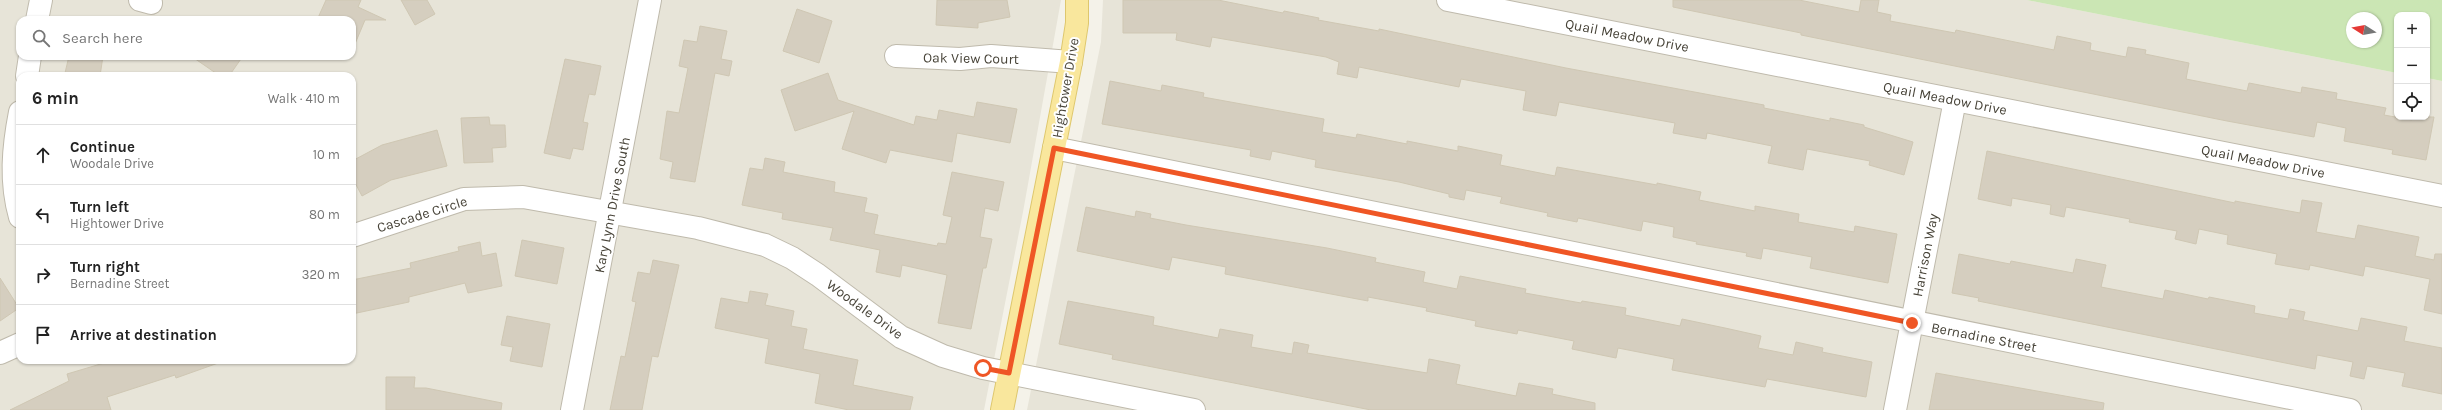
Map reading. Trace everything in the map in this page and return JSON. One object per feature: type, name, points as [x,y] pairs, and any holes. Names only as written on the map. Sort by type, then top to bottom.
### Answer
[{"type":"main road","name":"Hightower Drive","points":[[1002,410],[1071,62],[1077,23],[1077,0]]},
{"type":"street","points":[[38,16],[41,0]]},
{"type":"street","name":"Kary Lynn Drive South","points":[[572,410],[611,212],[650,0]]},
{"type":"street","name":"Quail Meadow Drive","points":[[1448,0],[2442,196]]},
{"type":"street","name":"Oak View Court","points":[[896,56],[960,59],[990,56],[1071,62]]},
{"type":"street","points":[[28,72],[29,60]]},
{"type":"street","name":"Harrison Way","points":[[1895,410],[1955,100]]},
{"type":"street","points":[[16,142],[12,171],[16,202]]},
{"type":"street","name":"Bernadine Street","points":[[1054,148],[1912,323],[2350,410]]},
{"type":"street","name":"Cascade Circle","points":[[356,235],[464,199],[523,197],[611,212]]},
{"type":"street","name":"Woodale Drive","points":[[611,212],[698,228],[765,245],[792,258],[818,274],[901,337],[943,356],[983,368],[1194,410]]},
{"type":"street","points":[[0,353],[16,346]]},
{"type":"shaded area","points":[[0,0],[1061,0],[1023,212],[984,410],[0,410]]},
{"type":"shaded area","points":[[1103,0],[2027,0],[2394,72],[2394,120],[2430,120],[2430,79],[2442,81],[2442,410],[1027,410],[1101,42]]},
{"type":"green space","points":[[2027,0],[2442,0],[2442,81],[2430,79],[2430,12],[2394,12],[2394,72]]},
{"type":"building","points":[[326,0],[361,0],[358,7],[386,20],[365,20],[356,41],[356,16],[319,16]]},
{"type":"building","points":[[401,0],[427,0],[435,14],[415,25]]},
{"type":"building","points":[[937,0],[1007,0],[1010,17],[978,23],[978,28],[936,25]]},
{"type":"building","points":[[1123,0],[1218,0],[1283,13],[1284,11],[1319,18],[1318,20],[1379,31],[1379,29],[1566,68],[1764,105],[1764,108],[1830,121],[1830,118],[1864,125],[1864,127],[1913,142],[1904,175],[1869,165],[1870,161],[1807,149],[1803,170],[1768,163],[1772,146],[1707,133],[1706,139],[1673,133],[1675,123],[1559,102],[1556,116],[1523,110],[1526,91],[1461,79],[1459,87],[1359,67],[1357,78],[1337,74],[1339,62],[1326,57],[1212,37],[1210,47],[1176,40],[1177,33],[1123,33]]},
{"type":"building","points":[[1673,0],[1799,0],[1859,12],[1861,0],[1879,0],[1877,12],[1891,15],[1890,21],[1955,33],[1956,30],[2054,50],[2057,36],[2091,43],[2090,50],[2126,57],[2128,47],[2146,50],[2145,54],[2189,63],[2186,79],[2247,91],[2249,83],[2301,93],[2302,87],[2337,93],[2336,99],[2386,108],[2384,115],[2394,117],[2394,120],[2430,120],[2430,117],[2434,117],[2426,160],[2392,154],[2393,150],[2344,141],[2346,128],[2317,122],[2314,137],[2227,121],[1801,35],[1801,33],[1673,7]]},
{"type":"building","points":[[797,9],[832,21],[819,63],[783,51]]},
{"type":"building","points":[[700,26],[727,31],[721,59],[732,61],[729,76],[715,73],[695,182],[670,178],[673,162],[660,159],[667,111],[679,113],[688,68],[679,66],[684,40],[697,42]]},
{"type":"building","points":[[565,59],[601,66],[595,95],[589,94],[583,122],[588,123],[583,150],[573,148],[570,159],[544,153]]},
{"type":"building","points":[[68,60],[102,60],[101,72],[65,72]]},
{"type":"building","points":[[197,60],[240,60],[232,72],[214,72]]},
{"type":"building","points":[[828,73],[838,100],[914,125],[916,116],[937,120],[939,110],[974,117],[977,102],[1017,109],[1010,143],[957,133],[952,162],[890,150],[886,163],[842,149],[854,111],[795,131],[781,90]]},
{"type":"building","points":[[1110,81],[1161,91],[1162,85],[1204,93],[1203,97],[1324,119],[1322,132],[1356,138],[1357,134],[1407,144],[1407,141],[1458,151],[1458,146],[1502,155],[1500,165],[1555,176],[1557,167],[1657,185],[1657,183],[1701,192],[1699,200],[1755,211],[1755,206],[1799,214],[1798,222],[1854,232],[1855,226],[1897,234],[1888,283],[1810,268],[1812,257],[1763,248],[1761,259],[1746,256],[1747,253],[1696,244],[1697,242],[1673,237],[1674,227],[1643,221],[1641,231],[1578,218],[1577,222],[1547,216],[1548,213],[1500,203],[1502,197],[1466,190],[1464,200],[1449,197],[1449,194],[1399,182],[1315,167],[1316,160],[1272,151],[1270,160],[1250,156],[1251,150],[1102,124]]},
{"type":"building","points":[[489,117],[490,125],[505,125],[506,147],[492,148],[493,162],[464,163],[461,118]]},
{"type":"building","points":[[437,130],[447,166],[391,180],[362,196],[356,185],[356,159],[382,145]]},
{"type":"building","points":[[1987,151],[2235,203],[2235,201],[2300,213],[2302,200],[2322,203],[2316,232],[2355,239],[2358,225],[2419,237],[2415,256],[2434,260],[2435,254],[2442,254],[2442,314],[2424,310],[2430,279],[2365,266],[2363,276],[2310,265],[2309,270],[2275,264],[2277,254],[2227,244],[2228,235],[2199,229],[2196,244],[2175,239],[2177,231],[2129,222],[2130,219],[2066,207],[2064,217],[2050,214],[2051,205],[2012,198],[2011,206],[1978,199]]},
{"type":"building","points":[[765,158],[785,162],[783,172],[835,182],[834,192],[867,198],[864,212],[878,215],[874,234],[937,246],[938,243],[946,244],[952,217],[943,215],[952,172],[1004,182],[998,211],[985,208],[980,237],[992,239],[986,268],[983,268],[971,329],[938,323],[947,275],[902,265],[900,277],[876,272],[880,250],[830,240],[833,228],[782,219],[783,213],[742,205],[750,168],[763,170]]},
{"type":"building","points":[[1086,207],[1135,217],[1136,211],[1151,214],[1150,218],[1327,248],[1376,258],[1375,262],[1425,272],[1423,282],[1457,289],[1460,276],[1526,289],[1525,293],[1581,303],[1582,301],[1626,308],[1625,315],[1680,326],[1682,319],[1725,328],[1761,336],[1758,348],[1793,355],[1796,342],[1823,348],[1822,352],[1872,362],[1866,397],[1767,379],[1765,387],[1672,370],[1674,359],[1618,348],[1616,358],[1572,349],[1574,341],[1518,330],[1517,334],[1475,326],[1476,321],[1426,311],[1427,308],[1368,297],[1368,301],[1225,274],[1226,267],[1172,257],[1169,270],[1077,251]]},
{"type":"building","points":[[522,240],[564,248],[557,284],[515,276]]},
{"type":"building","points":[[480,242],[482,256],[496,253],[502,286],[468,293],[465,283],[409,297],[409,302],[356,313],[356,279],[411,268],[410,263],[459,251],[458,247]]},
{"type":"building","points":[[1959,254],[2010,264],[2011,261],[2073,273],[2076,259],[2106,265],[2101,287],[2163,299],[2165,290],[2208,299],[2209,297],[2255,306],[2254,313],[2288,319],[2290,309],[2305,312],[2303,320],[2358,331],[2361,318],[2407,327],[2404,341],[2442,348],[2442,394],[2402,386],[2405,373],[2367,366],[2364,379],[2350,376],[2353,362],[2317,355],[2315,369],[1978,301],[1979,298],[1952,293]]},
{"type":"building","points":[[653,260],[679,265],[658,357],[652,356],[642,410],[610,410],[621,356],[625,357],[636,302],[632,301],[638,272],[650,274]]},
{"type":"building","points":[[0,278],[16,303],[16,310],[0,321]]},
{"type":"building","points":[[750,291],[768,294],[765,305],[794,311],[791,326],[807,329],[803,349],[858,360],[853,385],[913,397],[910,410],[849,410],[815,403],[820,374],[765,363],[769,339],[715,328],[721,298],[748,303]]},
{"type":"building","points":[[1068,301],[1154,317],[1153,325],[1218,338],[1220,329],[1253,335],[1251,347],[1292,354],[1294,342],[1309,345],[1307,353],[1427,373],[1429,359],[1460,365],[1456,384],[1516,396],[1519,383],[1553,389],[1552,394],[1595,403],[1595,410],[1371,410],[1112,359],[1113,355],[1059,344]]},
{"type":"building","points":[[507,316],[550,324],[542,367],[510,361],[513,347],[501,345]]},
{"type":"building","points":[[101,364],[215,364],[176,378],[175,375],[107,397],[111,410],[10,410],[69,381],[67,374]]},
{"type":"building","points":[[1936,373],[2104,403],[2103,410],[1929,410]]},
{"type":"building","points":[[386,377],[415,377],[414,388],[426,388],[502,403],[501,410],[386,410]]},
{"type":"route","points":[[983,368],[1009,373],[1054,148],[1912,323]]}]
